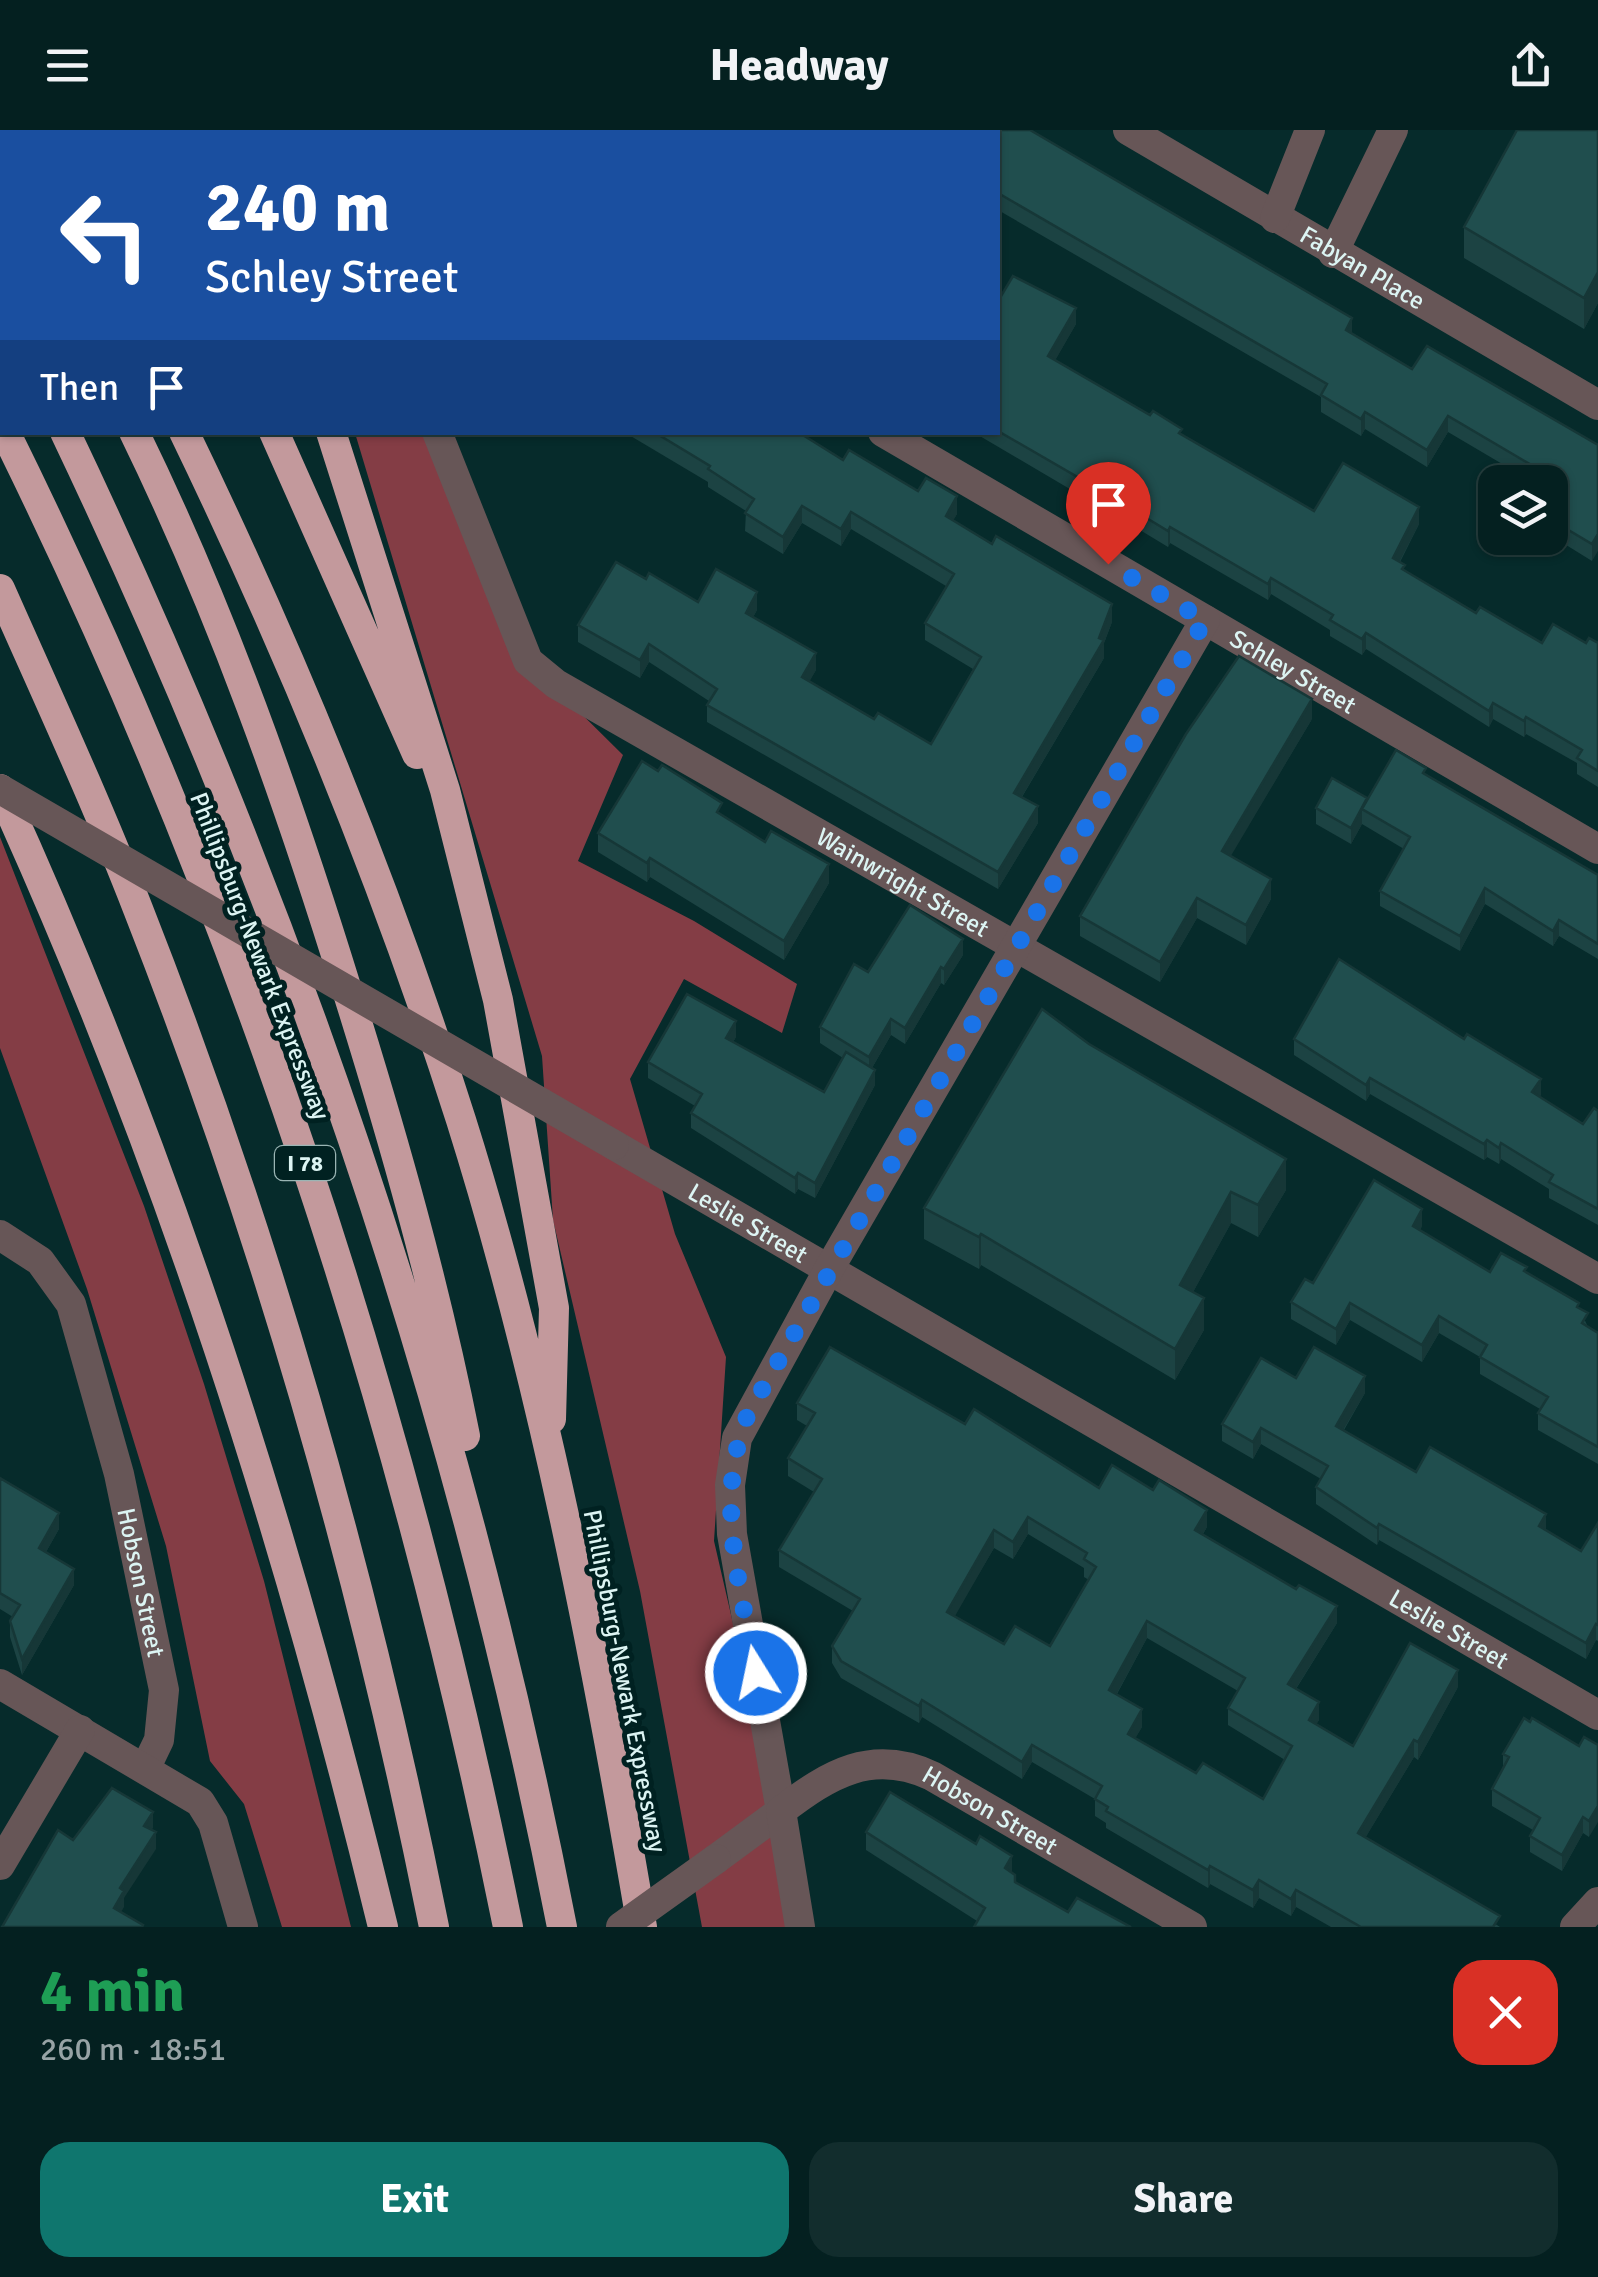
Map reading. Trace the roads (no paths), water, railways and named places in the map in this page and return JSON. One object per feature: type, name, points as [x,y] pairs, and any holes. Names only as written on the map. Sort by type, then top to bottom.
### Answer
[{"type":"highway","name":"Phillipsburg-Newark Expressway","points":[[7,435],[176,812],[301,1151],[412,1515],[457,1694],[508,1927]]},
{"type":"highway","name":"Phillipsburg-Newark Expressway","points":[[66,435],[201,732],[332,1071],[442,1419],[530,1772],[562,1927]]},
{"type":"highway","points":[[135,435],[212,603],[261,729],[387,1117],[448,1350],[530,1772]]},
{"type":"highway","name":"Phillipsburg-Newark Expressway","points":[[185,435],[294,671],[384,894],[495,1235],[550,1462],[642,1927]]},
{"type":"highway","points":[[275,435],[414,747],[486,946]]},
{"type":"highway","points":[[332,435],[408,665],[486,946],[554,1308],[550,1462]]},
{"type":"highway","points":[[0,589],[138,909],[259,1253],[355,1584],[434,1927]]},
{"type":"highway","points":[[0,789],[108,1042],[217,1334],[318,1673],[383,1927]]},
{"type":"street","name":"Fabyan Place","points":[[1128,130],[1598,404]]},
{"type":"street","points":[[1274,218],[1310,130]]},
{"type":"street","points":[[1334,252],[1394,130]]},
{"type":"street","name":"Wainwright Street","points":[[438,435],[528,661],[556,684],[1598,1280]]},
{"type":"street","name":"Schley Street","points":[[888,435],[1598,848]]},
{"type":"street","points":[[800,1927],[732,1534],[732,1462],[748,1414],[1205,620]]},
{"type":"street","name":"Leslie Street","points":[[0,789],[1598,1716]]},
{"type":"street","name":"Hobson Street","points":[[0,1236],[40,1261],[71,1304],[108,1436],[164,1690],[159,1740],[146,1767]]},
{"type":"street","points":[[0,1684],[191,1794],[208,1812],[243,1927]]},
{"type":"street","points":[[0,1865],[80,1730]]},
{"type":"street","name":"Hobson Street","points":[[621,1927],[845,1768],[900,1764],[932,1776],[1192,1927]]},
{"type":"street","points":[[1575,1927],[1598,1902]]}]
